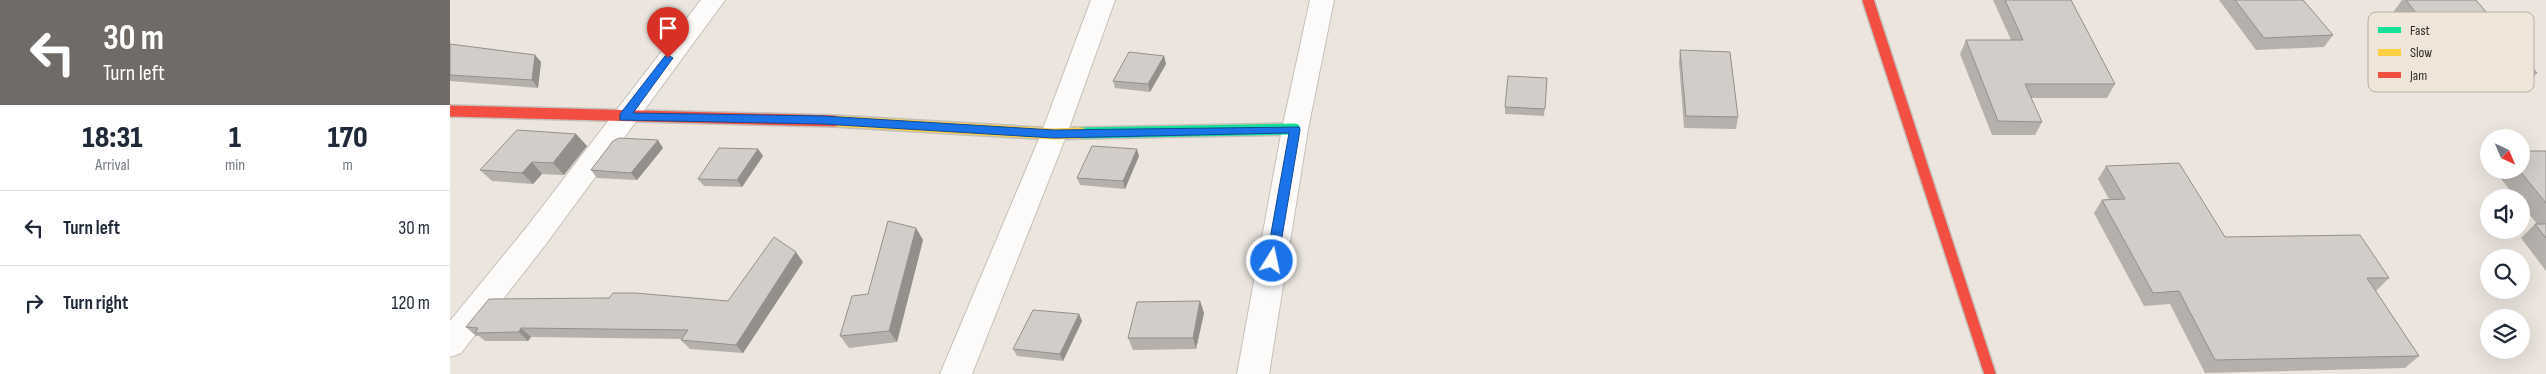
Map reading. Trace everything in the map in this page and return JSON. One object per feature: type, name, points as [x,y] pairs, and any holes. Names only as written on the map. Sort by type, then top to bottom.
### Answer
[{"type":"street","points":[[450,344],[536,236],[713,0]]},
{"type":"street","points":[[956,374],[1054,134],[1103,0]]},
{"type":"street","points":[[1253,374],[1295,130],[1322,0]]},
{"type":"street","points":[[1868,0],[1990,374]]},
{"type":"street","points":[[450,111],[624,117],[823,120],[1054,134],[1295,130]]},
{"type":"building","points":[[2005,0],[2071,0],[2115,84],[2025,84],[2042,122],[1998,121],[1966,40],[2023,40]]},
{"type":"building","points":[[2235,0],[2303,0],[2333,35],[2264,38]]},
{"type":"building","points":[[2406,0],[2476,0],[2486,12],[2415,12]]},
{"type":"building","points":[[450,44],[535,55],[532,80],[450,75]]},
{"type":"building","points":[[1680,50],[1730,52],[1738,117],[1686,116]]},
{"type":"building","points":[[1129,52],[1164,56],[1148,84],[1113,81]]},
{"type":"building","points":[[1508,76],[1547,78],[1545,109],[1505,107]]},
{"type":"building","points":[[517,130],[576,134],[553,163],[532,162],[522,173],[480,170]]},
{"type":"building","points":[[619,138],[658,140],[631,173],[591,170],[613,141]]},
{"type":"building","points":[[1092,146],[1137,149],[1123,181],[1077,178]]},
{"type":"building","points":[[719,148],[758,149],[737,180],[698,179]]},
{"type":"building","points":[[2530,151],[2546,151],[2546,203],[2526,179],[2530,179]]},
{"type":"building","points":[[2179,163],[2225,237],[2360,235],[2389,278],[2367,278],[2419,356],[2215,360],[2179,291],[2153,293],[2102,200],[2125,199],[2106,166]]},
{"type":"building","points":[[888,221],[916,228],[889,331],[840,336],[852,296],[868,294]]},
{"type":"building","points":[[2535,224],[2546,224],[2546,238]]},
{"type":"building","points":[[774,237],[796,252],[736,345],[681,340],[688,330],[521,328],[519,332],[475,333],[478,328],[466,327],[489,299],[609,298],[613,293],[635,293],[728,301]]},
{"type":"building","points":[[1200,301],[1193,338],[1128,338],[1137,302]]},
{"type":"building","points":[[1033,310],[1079,314],[1060,354],[1013,349]]},
{"type":"traffic: fast","points":[[1081,133],[1295,129]]},
{"type":"traffic: slow","points":[[834,121],[1054,134],[1081,133]]},
{"type":"traffic: jam","points":[[1868,0],[1990,374]]},
{"type":"traffic: jam","points":[[450,111],[834,121]]},
{"type":"route","points":[[668,58],[624,117],[823,120],[1054,134],[1295,130],[1272,261]]}]
